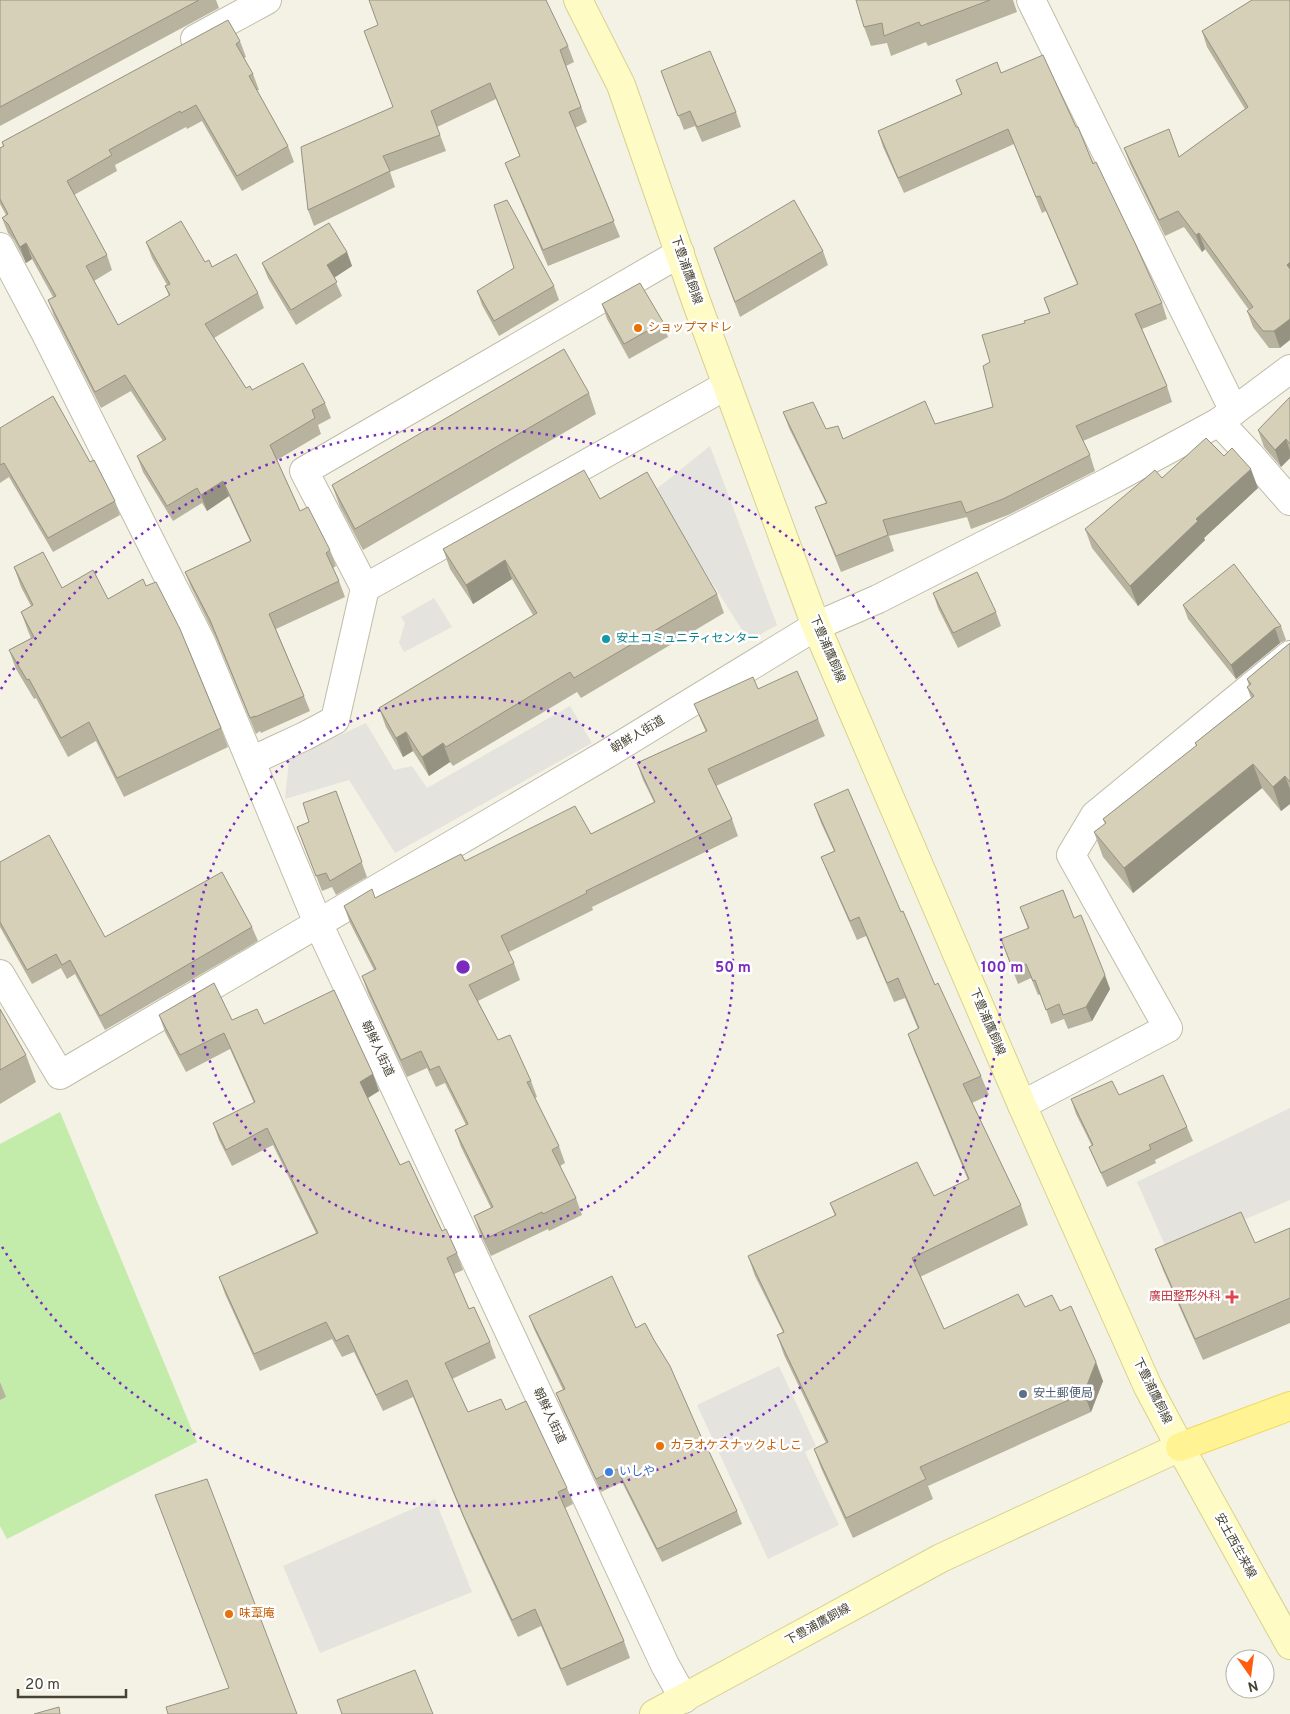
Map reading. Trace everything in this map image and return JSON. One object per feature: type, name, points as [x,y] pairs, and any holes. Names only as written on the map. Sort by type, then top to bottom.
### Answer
[{"type":"main road","name":"下豊浦鷹飼線","points":[[578,0],[621,85],[727,385],[816,626],[1022,1105],[1148,1387],[1180,1447],[941,1558],[689,1706],[654,1714]]},
{"type":"main road","points":[[1180,1447],[1290,1406]]},
{"type":"main road","name":"安土西生来線","points":[[1180,1447],[1290,1645]]},
{"type":"street","points":[[172,51],[267,0]]},
{"type":"street","points":[[1031,0],[1226,416],[1250,455],[1290,502]]},
{"type":"street","points":[[0,247],[45,332],[201,642],[318,923],[60,1075],[0,974]]},
{"type":"street","points":[[251,761],[335,720],[365,588],[304,471],[680,253]]},
{"type":"street","name":"朝鮮人街道","points":[[689,1706],[661,1656],[318,923],[605,755],[816,626],[878,599],[1108,482],[1226,416],[1290,369]]},
{"type":"street","points":[[365,588],[727,385]]},
{"type":"street","points":[[1022,1105],[1168,1028],[1071,855],[1095,815],[1290,655]]},
{"type":"green space","points":[[60,1112],[197,1442],[7,1539],[0,1526],[0,1144]]},
{"type":"shaded area","points":[[710,446],[777,625],[749,641],[654,491]]},
{"type":"shaded area","points":[[434,598],[452,627],[404,652],[399,643],[405,623],[401,617]]},
{"type":"shaded area","points":[[570,706],[592,743],[395,853],[349,780],[285,799],[289,759],[366,723],[394,770],[412,766],[427,788]]},
{"type":"shaded area","points":[[1290,1108],[1290,1200],[1168,1252],[1137,1182]]},
{"type":"shaded area","points":[[779,1366],[816,1446],[805,1452],[839,1525],[768,1559],[697,1405]]},
{"type":"shaded area","points":[[435,1499],[472,1592],[320,1653],[283,1566]]},
{"type":"building","points":[[0,0],[199,0],[0,107]]},
{"type":"building","points":[[369,0],[546,0],[568,46],[560,50],[581,107],[569,112],[614,221],[543,250],[505,163],[520,156],[490,83],[431,111],[440,135],[383,156],[390,171],[308,210],[301,147],[393,107],[364,31],[378,25]]},
{"type":"building","points":[[856,0],[990,0],[921,26],[919,22],[884,36],[882,23],[864,27]]},
{"type":"building","points":[[1252,0],[1290,0],[1290,262],[1287,265],[1290,269],[1290,319],[1274,331],[1263,331],[1247,311],[1253,307],[1199,233],[1196,235],[1178,211],[1159,220],[1124,148],[1169,129],[1179,157],[1248,107],[1202,31]]},
{"type":"building","points":[[228,20],[240,41],[236,44],[253,74],[249,76],[288,146],[237,176],[196,105],[181,113],[180,111],[109,150],[112,155],[67,181],[107,255],[86,266],[118,325],[170,295],[165,286],[170,284],[146,242],[181,221],[205,262],[209,260],[212,267],[236,254],[258,293],[205,324],[246,388],[250,386],[252,390],[303,363],[325,403],[312,410],[315,418],[270,445],[300,511],[308,507],[330,550],[326,553],[339,581],[269,614],[304,696],[250,718],[210,620],[185,572],[251,541],[223,481],[201,495],[197,488],[167,506],[137,456],[166,439],[125,375],[95,392],[48,300],[56,296],[26,243],[20,247],[8,224],[2,218],[8,214],[0,199],[0,148],[4,146],[2,142]]},
{"type":"building","points":[[710,51],[736,112],[697,127],[690,111],[678,116],[661,71]]},
{"type":"building","points":[[1043,55],[1076,127],[1078,127],[1093,164],[1096,162],[1162,303],[1135,314],[1167,386],[1076,426],[1090,455],[1003,499],[966,513],[961,501],[883,520],[888,535],[836,556],[815,507],[827,503],[783,412],[813,402],[826,429],[838,426],[843,439],[925,401],[935,424],[993,407],[983,366],[990,362],[982,335],[1025,323],[1024,321],[1050,313],[1044,298],[1078,284],[1040,196],[1036,197],[1008,129],[898,178],[878,131],[962,94],[956,80],[997,62],[1001,73]]},
{"type":"building","points":[[507,200],[554,286],[494,321],[477,291],[514,268],[494,205]]},
{"type":"building","points":[[794,200],[823,251],[735,302],[714,248]]},
{"type":"building","points":[[329,223],[347,252],[327,265],[337,282],[291,310],[262,263]]},
{"type":"building","name":"ショップマドレ","points":[[640,283],[663,322],[624,344],[602,304]]},
{"type":"building","points":[[564,349],[589,393],[355,529],[332,485]]},
{"type":"building","points":[[53,396],[90,462],[94,460],[115,501],[48,538],[4,463],[0,465],[0,428]]},
{"type":"building","points":[[1290,397],[1290,444],[1286,439],[1275,450],[1258,430]]},
{"type":"building","points":[[1206,438],[1224,456],[1232,448],[1251,469],[1196,519],[1198,521],[1130,586],[1085,529],[1155,470],[1162,478]]},
{"type":"building","name":"安土コミュニティセンター","points":[[584,470],[600,499],[647,472],[717,594],[574,678],[570,672],[446,747],[443,743],[422,757],[406,732],[396,738],[379,708],[537,613],[505,560],[466,585],[443,549]]},
{"type":"building","points":[[43,552],[62,588],[93,570],[108,599],[143,579],[146,586],[156,582],[180,629],[221,728],[117,778],[89,722],[61,738],[29,679],[27,680],[9,650],[34,637],[21,612],[33,605],[14,567]]},
{"type":"building","points":[[1234,564],[1281,626],[1275,628],[1231,665],[1183,605]]},
{"type":"building","points":[[977,572],[996,612],[953,633],[933,593]]},
{"type":"building","points":[[1290,643],[1290,782],[1285,776],[1273,787],[1253,764],[1124,868],[1094,832],[1106,823],[1103,819],[1197,745],[1195,743],[1254,696],[1247,687],[1251,684],[1247,679]]},
{"type":"building","points":[[797,671],[818,719],[708,769],[732,819],[586,891],[587,893],[501,936],[514,963],[469,985],[498,1040],[510,1035],[531,1081],[527,1082],[559,1146],[552,1150],[576,1198],[485,1239],[474,1216],[493,1207],[455,1130],[468,1124],[439,1066],[430,1070],[421,1051],[401,1060],[362,976],[376,969],[344,906],[372,889],[375,898],[461,854],[465,861],[575,806],[591,834],[655,802],[637,763],[707,731],[694,704],[753,677],[758,689]]},
{"type":"building","points":[[848,789],[901,912],[903,911],[935,985],[938,983],[981,1076],[963,1084],[1021,1205],[912,1258],[944,1329],[1018,1294],[1025,1307],[1052,1295],[1060,1311],[1071,1306],[1096,1362],[1084,1393],[920,1467],[926,1479],[846,1518],[814,1449],[828,1442],[777,1335],[784,1332],[748,1256],[836,1215],[830,1203],[917,1162],[934,1196],[969,1179],[908,1034],[919,1028],[898,978],[887,983],[859,917],[850,921],[821,857],[835,851],[814,804]]},
{"type":"building","points":[[336,791],[362,862],[330,881],[326,873],[316,876],[297,827],[309,822],[303,803]]},
{"type":"building","points":[[49,835],[105,937],[222,872],[252,927],[100,1016],[70,960],[62,965],[56,954],[27,970],[0,922],[0,862]]},
{"type":"building","points":[[1063,890],[1074,918],[1081,915],[1105,975],[1086,1007],[1063,1015],[1059,1004],[1046,1010],[1035,980],[1033,981],[1026,964],[1013,970],[1001,939],[1029,928],[1020,907]]},
{"type":"building","points":[[214,983],[232,1020],[257,1009],[264,1024],[334,990],[373,1074],[360,1082],[400,1165],[409,1161],[442,1231],[446,1229],[457,1253],[447,1258],[469,1309],[474,1307],[490,1342],[445,1363],[468,1412],[501,1399],[506,1410],[526,1401],[567,1488],[558,1492],[624,1641],[561,1669],[535,1609],[512,1620],[464,1517],[407,1380],[376,1395],[348,1335],[336,1341],[326,1322],[254,1354],[219,1277],[318,1233],[267,1128],[226,1150],[213,1123],[255,1102],[224,1033],[180,1055],[159,1015]]},
{"type":"building","points":[[0,1009],[26,1055],[0,1070]]},
{"type":"building","points":[[1163,1075],[1187,1127],[1149,1145],[1151,1149],[1101,1173],[1089,1147],[1093,1145],[1071,1099],[1112,1081],[1119,1095]]},
{"type":"building","name":"廣田整形外科","points":[[1241,1212],[1255,1243],[1290,1228],[1290,1298],[1195,1339],[1155,1249]]},
{"type":"building","points":[[612,1276],[636,1328],[645,1323],[670,1366],[703,1441],[737,1511],[657,1549],[617,1469],[596,1479],[556,1393],[565,1389],[529,1316]]},
{"type":"building","name":"味葦庵","points":[[207,1479],[297,1714],[168,1714],[166,1707],[229,1688],[155,1495]]},
{"type":"building","points":[[415,1670],[433,1714],[342,1714],[337,1700]]},
{"type":"building","points":[[59,1707],[60,1714],[34,1714]]},
{"type":"place","name":"ショップマドレ","points":[[638,328]]},
{"type":"place","name":"安土コミュニティセンター","points":[[606,639]]},
{"type":"place","name":"廣田整形外科","points":[[1232,1297]]},
{"type":"place","name":"安土郵便局","points":[[1023,1394]]},
{"type":"place","name":"カラオケスナックよしこ","points":[[660,1446]]},
{"type":"place","name":"いしや","points":[[609,1472]]},
{"type":"place","name":"味葦庵","points":[[229,1614]]}]
